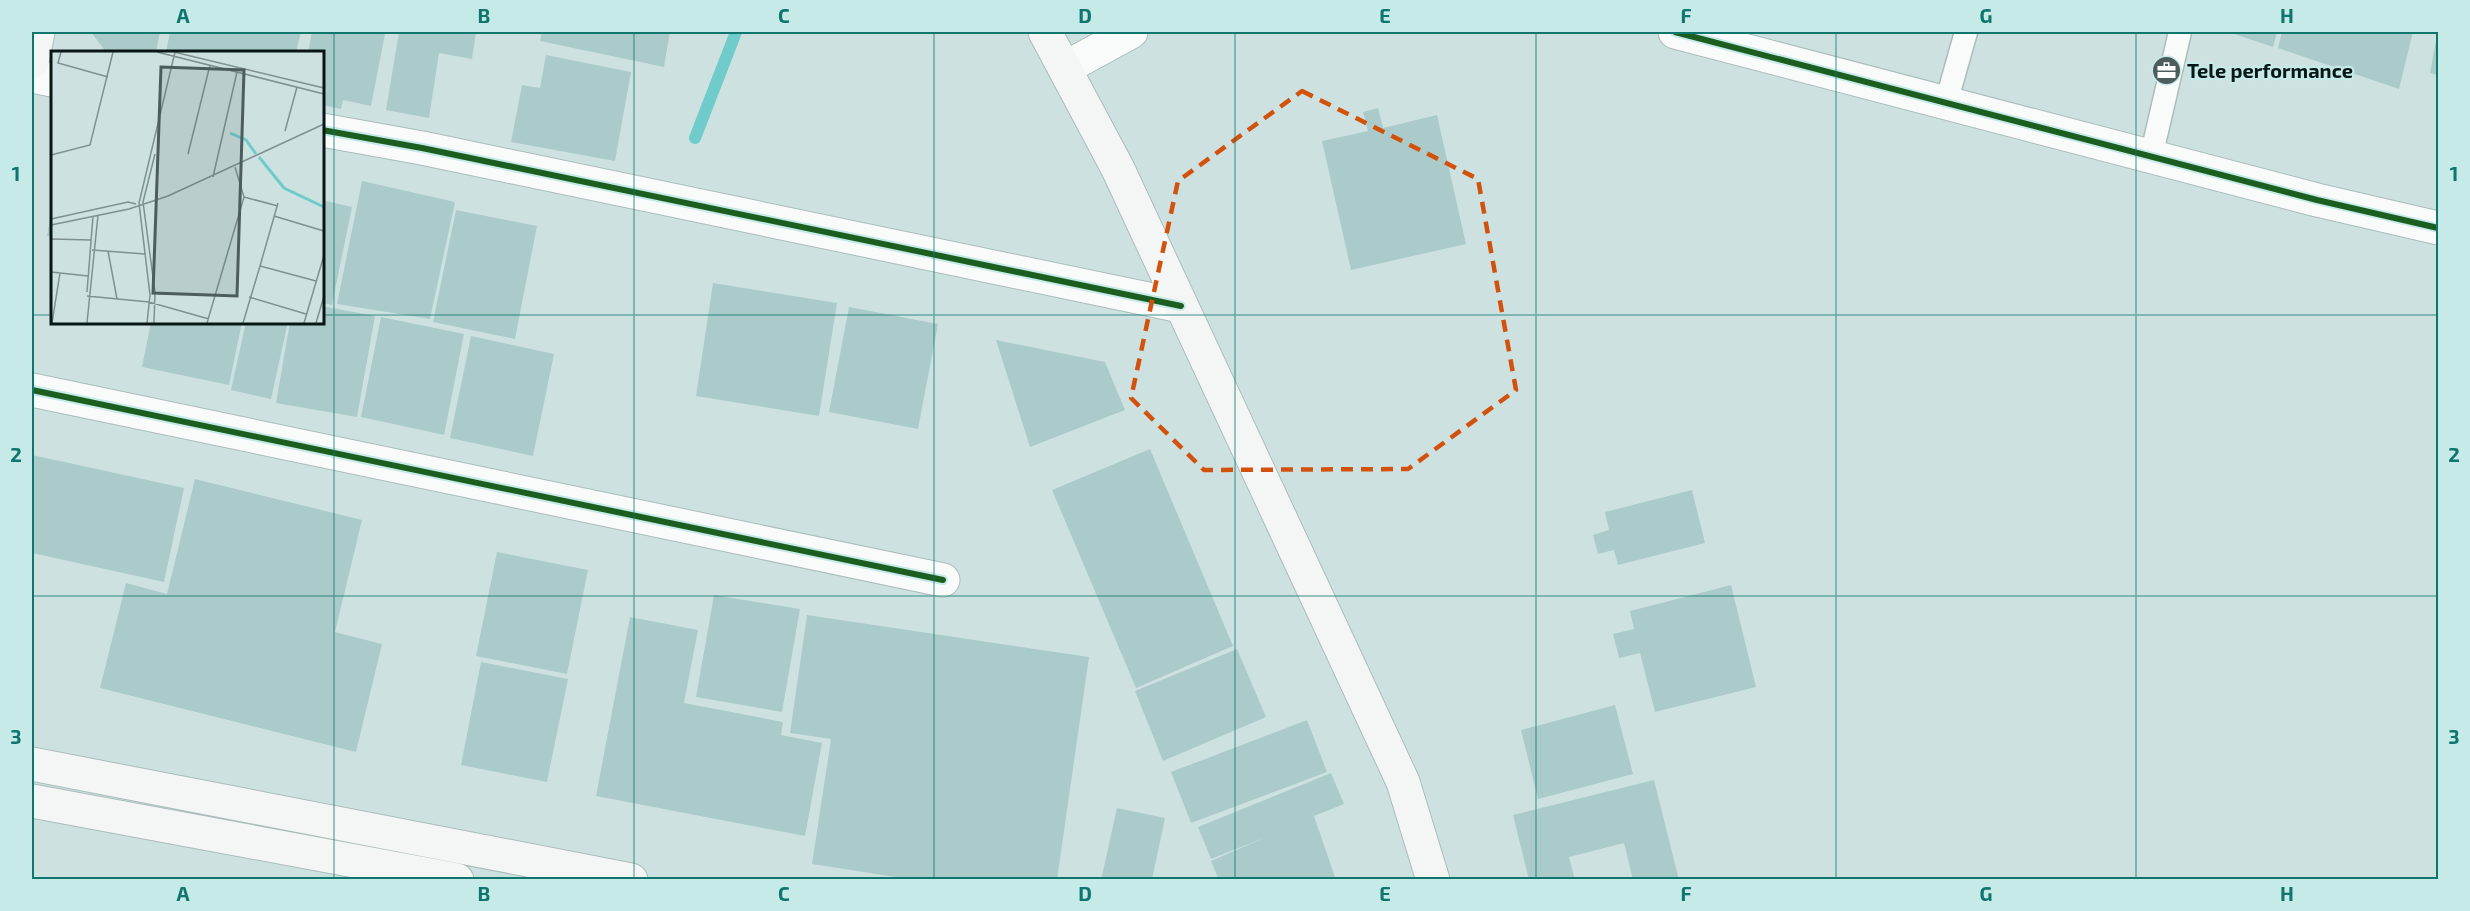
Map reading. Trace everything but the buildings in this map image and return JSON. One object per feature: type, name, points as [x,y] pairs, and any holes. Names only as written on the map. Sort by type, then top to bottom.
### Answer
[{"type":"street","points":[[32,62],[38,32]]},
{"type":"street","points":[[1045,32],[1118,169],[1403,782],[1433,879]]},
{"type":"street","points":[[1065,69],[1131,32]]},
{"type":"street","points":[[1675,32],[2317,200],[2439,228]]},
{"type":"street","points":[[32,76],[51,80]]},
{"type":"street","points":[[324,130],[422,148],[1181,306]]},
{"type":"street","points":[[32,390],[943,580]]},
{"type":"street","points":[[32,764],[631,879]]},
{"type":"street","points":[[32,801],[457,879]]},
{"type":"lane","points":[[1946,103],[1966,32]]},
{"type":"lane","points":[[2151,157],[2180,32]]},
{"type":"highlighted area","points":[[1302,91],[1478,179],[1516,390],[1408,469],[1204,470],[1131,398],[1178,181]]},
{"type":"waterway","points":[[695,138],[736,32]]},
{"type":"cycle path","points":[[1675,32],[2317,200],[2438,228]]},
{"type":"cycle path","points":[[324,130],[422,148],[1181,306]]},
{"type":"cycle path","points":[[32,390],[943,580]]},
{"type":"place","name":"Tele performance","points":[[2166,70]]}]
